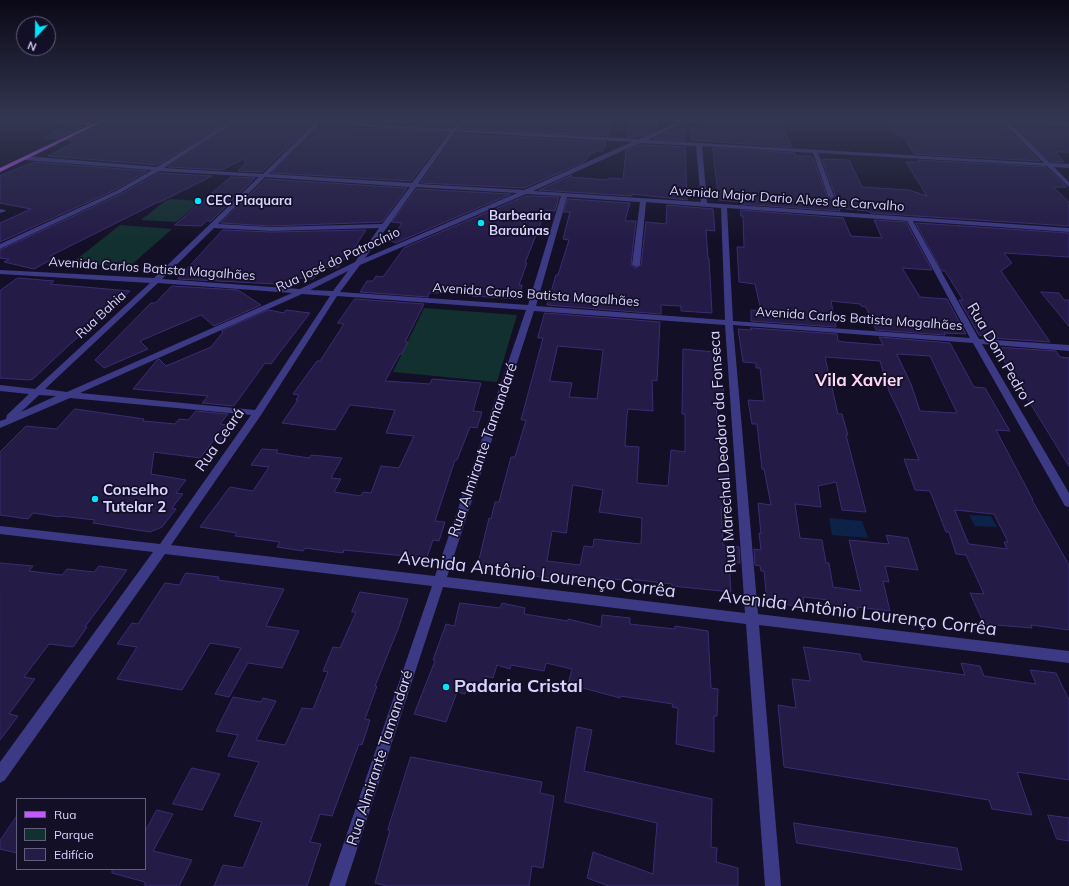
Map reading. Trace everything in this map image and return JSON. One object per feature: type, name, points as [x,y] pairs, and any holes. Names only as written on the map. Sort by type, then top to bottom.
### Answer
[{"type":"main road","points":[[0,170],[18,161]]},
{"type":"street","name":"Avenida Major Dario Alves de Carvalho","points":[[65,161],[158,169],[525,192],[1069,230]]},
{"type":"street","points":[[0,247],[118,192],[170,161]]},
{"type":"street","name":"Rua Bahia","points":[[1,425],[156,281],[277,161]]},
{"type":"street","name":"Rua Ceará","points":[[0,775],[258,413],[335,294],[431,161]]},
{"type":"street","name":"Rua José do Patrocínio","points":[[1,425],[300,292],[356,264],[594,161]]},
{"type":"street","points":[[700,161],[704,205]]},
{"type":"street","points":[[819,161],[831,196]]},
{"type":"street","points":[[1000,161],[1069,166]]},
{"type":"street","points":[[1045,161],[1069,185]]},
{"type":"street","name":"Rua Almirante Tamandaré","points":[[338,886],[531,308],[564,195]]},
{"type":"street","points":[[636,266],[643,201]]},
{"type":"street","name":"Rua Marechal Deodoro da Fonseca","points":[[724,206],[729,323],[773,886]]},
{"type":"street","name":"Rua Dom Pedro I","points":[[909,219],[976,341],[1069,503]]},
{"type":"street","points":[[213,226],[271,229],[384,226]]},
{"type":"street","points":[[0,278],[4,272]]},
{"type":"street","name":"Avenida Carlos Batista Magalhães","points":[[4,272],[156,281],[1069,348]]},
{"type":"street","points":[[0,388],[258,413]]},
{"type":"street","name":"Avenida Antônio Lourenço Corrêa","points":[[0,530],[163,548],[1069,657]]},
{"type":"green space","points":[[171,199],[201,201],[176,222],[141,220],[165,201]]},
{"type":"green space","points":[[120,225],[172,229],[129,267],[72,263]]},
{"type":"green space","points":[[424,308],[517,315],[497,382],[393,372]]},
{"type":"water","points":[[969,515],[991,516],[997,527],[975,526]]},
{"type":"water","points":[[829,518],[862,521],[868,538],[832,535]]},
{"type":"building","points":[[113,161],[163,161],[157,165]]},
{"type":"building","points":[[177,161],[239,161],[222,170],[169,167]]},
{"type":"building","points":[[245,161],[273,161],[262,172],[238,171],[246,163]]},
{"type":"building","points":[[284,161],[426,161],[411,181],[272,173]]},
{"type":"building","points":[[436,161],[585,161],[524,188],[421,183]]},
{"type":"building","points":[[625,161],[686,161],[687,200],[632,194],[632,196],[539,190],[572,175],[570,177],[608,180],[609,178],[623,179]]},
{"type":"building","points":[[715,161],[814,161],[827,196],[830,199],[835,195],[823,161],[850,161],[862,187],[909,190],[927,196],[906,162],[943,161],[1046,167],[1067,187],[1053,187],[1069,202],[1069,226],[871,213],[868,211],[839,208],[840,211],[740,204],[740,202],[719,200]]},
{"type":"building","points":[[35,162],[147,171],[115,190],[0,242],[0,223],[31,209],[0,203],[0,176]]},
{"type":"building","points":[[159,173],[212,176],[50,256],[56,257],[34,269],[4,262],[9,259],[0,258],[0,250],[121,194]]},
{"type":"building","points":[[231,177],[255,178],[210,222],[208,220],[201,226],[175,225]]},
{"type":"building","points":[[266,179],[407,188],[382,222],[271,226],[221,223]]},
{"type":"building","points":[[417,189],[511,194],[396,243],[391,241],[402,223],[392,222]]},
{"type":"building","points":[[526,196],[559,197],[555,211],[546,210],[525,263],[527,263],[519,285],[522,285],[519,299],[472,296],[474,288],[445,286],[443,293],[429,293],[428,297],[360,292],[367,281],[373,281],[376,276],[383,277],[404,248]]},
{"type":"building","points":[[568,199],[630,203],[625,221],[636,221],[631,265],[635,268],[641,265],[646,222],[666,224],[667,205],[713,209],[715,231],[706,230],[712,313],[681,311],[681,306],[661,305],[661,314],[547,305],[569,240],[563,239],[570,212],[564,212]]},
{"type":"building","points":[[741,210],[843,218],[851,236],[882,238],[874,220],[906,222],[932,270],[902,268],[920,297],[947,299],[966,334],[944,333],[945,335],[876,330],[866,307],[861,306],[860,304],[831,301],[836,327],[751,321],[751,310],[761,311],[755,284],[739,282],[737,247],[744,247],[743,216],[741,216]]},
{"type":"building","points":[[916,223],[1069,233],[1069,257],[1004,253],[1012,263],[1001,271],[1050,342],[991,338],[979,335],[959,300],[963,300],[945,271],[942,271]]},
{"type":"building","points":[[223,230],[271,232],[366,230],[347,259],[344,259],[338,268],[322,267],[313,279],[300,278],[295,285],[178,279]]},
{"type":"building","points":[[18,278],[54,281],[50,284],[130,291],[33,379],[0,378],[0,291]]},
{"type":"building","points":[[172,286],[238,290],[261,305],[214,326],[201,315],[140,341],[148,349],[104,368],[95,360],[151,303],[155,303]]},
{"type":"building","points":[[1041,292],[1059,293],[1064,300],[1069,300],[1069,326]]},
{"type":"building","points":[[355,299],[424,304],[405,342],[408,342],[402,354],[400,354],[385,381],[430,384],[432,379],[481,383],[473,411],[482,412],[477,428],[470,427],[457,460],[455,460],[435,521],[445,522],[439,541],[433,540],[425,563],[403,560],[405,556],[344,550],[343,553],[305,548],[303,551],[277,547],[280,542],[235,536],[237,533],[200,527],[230,487],[253,491],[269,467],[251,465],[262,449],[278,450],[276,453],[309,458],[311,455],[342,458],[331,478],[341,479],[334,492],[361,496],[363,492],[371,493],[381,466],[399,468],[414,436],[386,433],[395,410],[350,405],[335,430],[282,423],[298,400],[296,400],[299,395],[293,394],[317,361],[320,361],[344,324],[338,323]]},
{"type":"building","points":[[269,310],[284,313],[286,310],[310,313],[271,364],[265,363],[234,406],[202,403],[208,396],[133,389],[157,360],[159,359],[166,366],[211,347],[223,332],[222,331]]},
{"type":"building","points":[[545,313],[660,322],[657,381],[652,380],[653,411],[628,409],[625,446],[639,447],[637,483],[668,486],[671,450],[685,452],[685,414],[682,414],[683,349],[714,352],[716,384],[723,385],[725,407],[716,406],[719,439],[727,440],[727,453],[726,452],[730,491],[728,491],[730,508],[721,507],[723,545],[739,547],[740,563],[729,562],[731,592],[672,586],[672,584],[629,579],[629,581],[599,577],[598,585],[477,568],[489,518],[491,519],[495,502],[499,502],[511,457],[515,457],[526,420],[521,420],[543,338],[538,338]],"holes":[[[558,346],[603,350],[597,399],[569,397],[572,383],[550,381]],[[573,485],[603,490],[599,512],[642,518],[641,544],[594,539],[593,547],[584,546],[580,565],[547,561],[552,531],[566,533]]]},
{"type":"building","points":[[751,328],[837,334],[838,341],[883,345],[879,337],[950,343],[974,387],[985,388],[1010,431],[996,430],[1032,500],[1069,565],[1069,630],[1031,625],[1032,628],[984,624],[970,593],[984,594],[966,555],[956,554],[949,532],[946,532],[930,491],[915,490],[904,459],[919,460],[889,391],[880,361],[825,357],[838,414],[842,414],[848,435],[846,435],[866,512],[842,510],[836,482],[818,486],[821,507],[795,504],[800,538],[822,540],[826,563],[829,563],[833,587],[861,591],[849,540],[889,544],[886,535],[908,538],[918,570],[885,566],[889,582],[883,581],[890,611],[857,607],[858,610],[830,606],[829,600],[803,597],[804,607],[767,602],[764,571],[761,571],[760,566],[755,565],[754,549],[761,550],[758,503],[771,505],[764,469],[762,469],[757,424],[752,424],[748,400],[764,401],[760,368],[756,368],[756,363],[743,362],[738,329],[751,330]],"holes":[[[897,354],[930,356],[957,413],[920,411],[911,384]],[[955,510],[994,514],[1008,542],[1004,542],[1007,549],[969,544]]]},
{"type":"building","points":[[996,347],[1056,351],[1060,357],[1069,358],[1069,466]]},
{"type":"building","points":[[75,409],[144,419],[143,421],[175,424],[179,419],[188,420],[196,411],[228,414],[220,424],[235,426],[223,443],[213,441],[200,458],[154,452],[151,474],[186,480],[176,493],[183,494],[172,508],[176,509],[162,527],[150,532],[93,523],[95,520],[61,516],[33,513],[28,519],[0,515],[0,452],[26,426],[56,429]]},
{"type":"building","points":[[0,563],[33,566],[29,571],[62,575],[67,569],[94,572],[99,566],[127,570],[85,627],[87,627],[73,647],[49,644],[24,677],[35,679],[9,714],[18,716],[0,740]]},
{"type":"building","points":[[186,573],[219,577],[218,580],[284,589],[266,626],[299,631],[282,668],[248,663],[229,697],[215,694],[241,648],[210,643],[182,690],[117,679],[137,647],[117,644],[132,623],[138,624],[165,583],[179,585]]},
{"type":"building","points":[[360,592],[408,599],[398,629],[375,686],[377,686],[365,719],[370,720],[362,745],[359,744],[332,816],[320,814],[310,842],[321,844],[307,886],[214,886],[223,865],[243,868],[262,822],[234,816],[259,762],[228,756],[238,735],[216,731],[233,697],[261,702],[263,698],[276,701],[256,740],[285,745],[302,708],[313,709],[328,672],[323,671],[333,647],[340,648],[356,612],[352,612]]},
{"type":"building","points":[[460,603],[500,608],[502,603],[525,608],[524,614],[568,621],[568,619],[601,627],[602,615],[630,618],[630,624],[675,629],[675,626],[708,631],[711,688],[718,689],[717,716],[714,716],[714,752],[676,744],[678,708],[672,707],[673,704],[620,696],[620,698],[568,684],[572,669],[546,663],[544,671],[511,665],[510,669],[497,665],[493,678],[485,676],[481,690],[467,687],[465,694],[457,692],[446,722],[414,714],[435,661],[433,660],[446,624],[454,626]]},
{"type":"building","points":[[804,647],[860,654],[862,661],[965,675],[961,663],[980,666],[984,676],[1036,684],[1030,670],[1056,673],[1069,700],[1069,780],[1017,772],[1032,815],[992,809],[989,800],[784,767],[778,705],[796,708],[792,679],[810,681]]},
{"type":"building","points":[[577,727],[592,730],[584,771],[712,799],[711,847],[717,848],[716,862],[738,868],[738,886],[609,886],[587,878],[593,852],[653,874],[657,823],[565,802]]},
{"type":"building","points":[[411,757],[542,782],[540,793],[554,796],[543,868],[532,866],[529,886],[387,886],[375,883],[390,830],[388,830]]},
{"type":"building","points":[[192,768],[220,774],[202,810],[173,804]]},
{"type":"building","points":[[157,810],[173,814],[153,851],[192,860],[179,886],[145,886],[145,882],[112,873],[112,870],[146,870],[146,830]]},
{"type":"building","points":[[1048,815],[1069,818],[1069,841],[1057,839]]},
{"type":"building","points":[[16,817],[16,853],[0,849],[0,841]]},
{"type":"building","points":[[794,823],[957,848],[962,870],[797,843]]},
{"type":"place","name":"CEC Piaquara","points":[[198,201]]},
{"type":"place","name":"Barbearia Baraúnas","points":[[481,223]]},
{"type":"place","name":"Conselho Tutelar 2","points":[[95,499]]},
{"type":"place","name":"Padaria Cristal","points":[[446,687]]},
{"type":"district","name":"Vila Xavier","points":[[859,381]]}]
